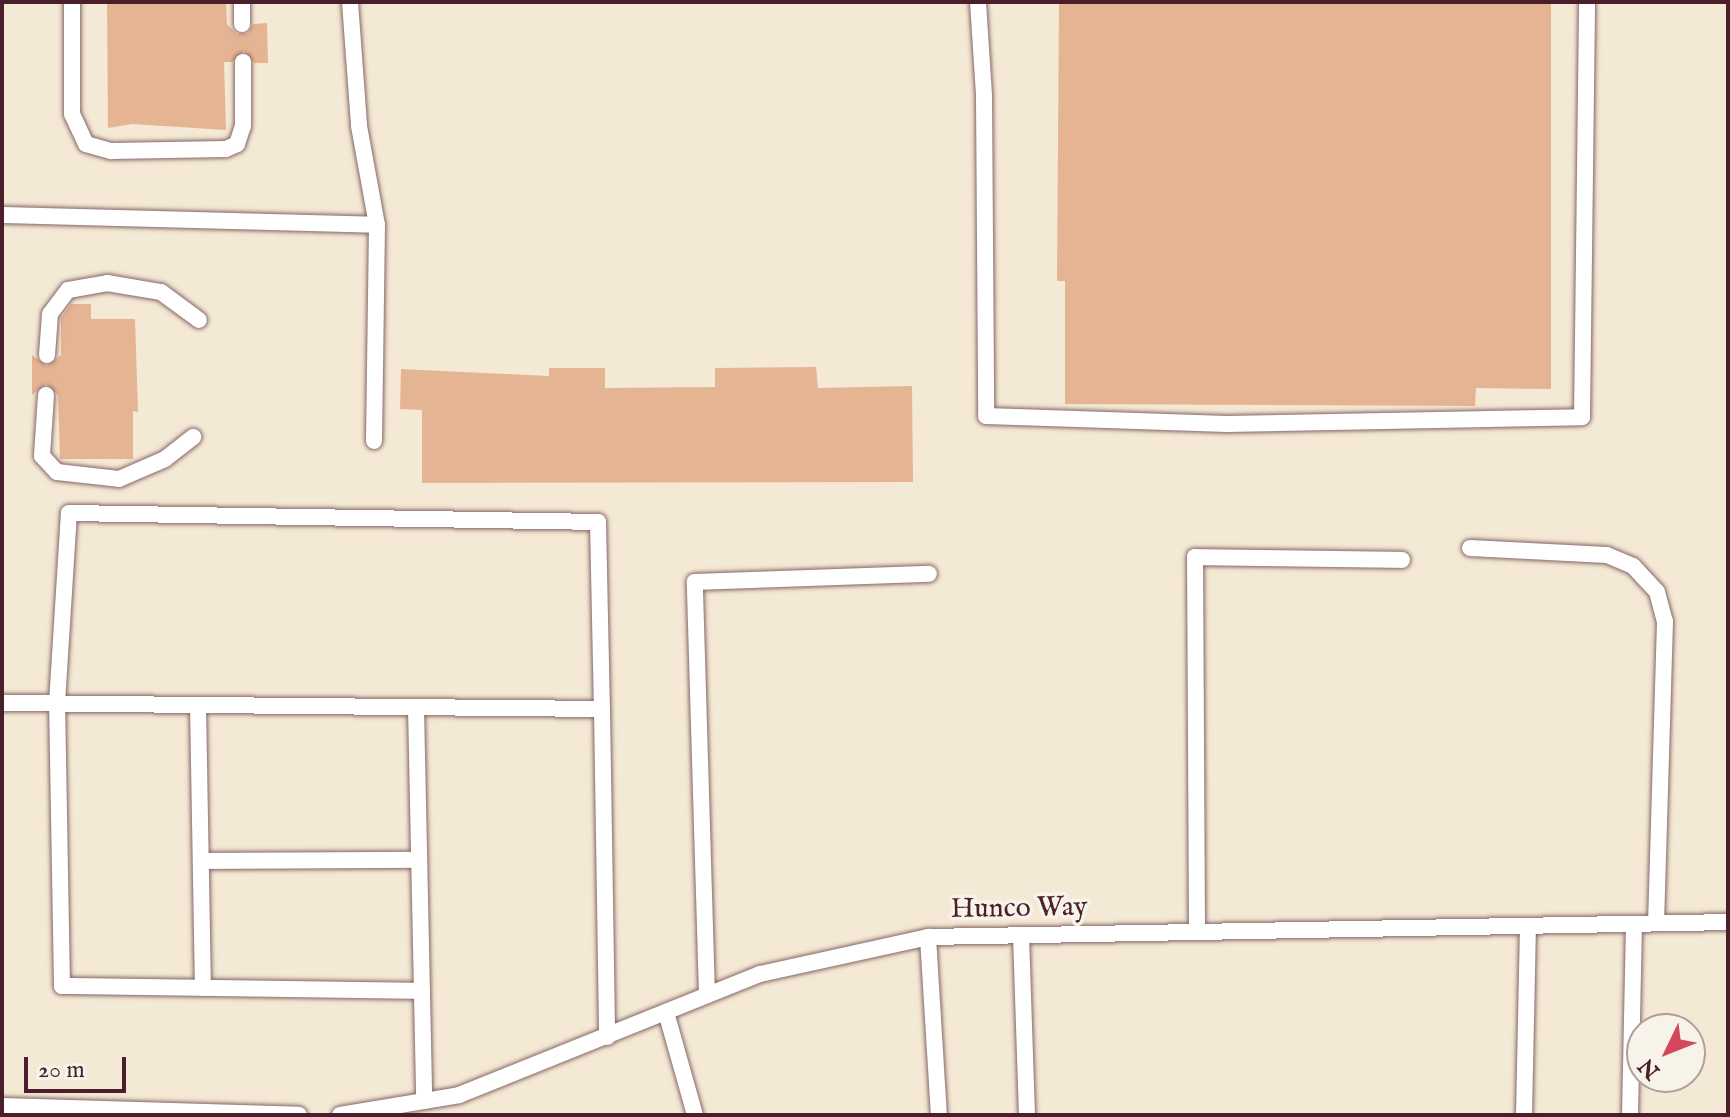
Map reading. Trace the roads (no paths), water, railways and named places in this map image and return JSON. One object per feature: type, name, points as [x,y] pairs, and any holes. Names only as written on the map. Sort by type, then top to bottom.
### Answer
[{"type":"lane","points":[[72,2],[72,114],[86,144],[111,151],[226,149],[237,144],[243,126],[243,62]]},
{"type":"lane","points":[[242,2],[242,24]]},
{"type":"lane","points":[[350,2],[359,126],[377,225],[374,441]]},
{"type":"lane","points":[[978,2],[984,96],[986,416],[1227,424],[1582,417],[1587,2]]},
{"type":"lane","points":[[2,215],[377,225]]},
{"type":"lane","points":[[47,355],[50,314],[68,290],[107,283],[161,292],[199,320]]},
{"type":"lane","points":[[46,395],[42,456],[57,472],[119,479],[165,459],[193,437]]},
{"type":"lane","points":[[422,991],[62,986],[57,703],[69,513],[598,522],[607,1037]]},
{"type":"lane","points":[[1470,548],[1607,555],[1633,566],[1657,592],[1665,621],[1656,923]]},
{"type":"lane","points":[[1197,932],[1195,557],[1402,560]]},
{"type":"lane","points":[[707,995],[695,582],[929,574]]},
{"type":"lane","points":[[2,703],[602,709]]},
{"type":"lane","points":[[198,705],[203,988]]},
{"type":"lane","points":[[416,707],[424,1101]]},
{"type":"lane","points":[[201,861],[419,860]]},
{"type":"lane","name":"Hunco Way","points":[[340,1115],[376,1112],[459,1095],[760,974],[928,937],[1728,922]]},
{"type":"lane","points":[[1630,1115],[1634,924]]},
{"type":"lane","points":[[1524,1115],[1528,926]]},
{"type":"lane","points":[[1021,935],[1027,1115]]},
{"type":"lane","points":[[928,937],[939,1115]]},
{"type":"lane","points":[[666,1012],[695,1115]]},
{"type":"lane","points":[[2,1106],[299,1115]]}]
